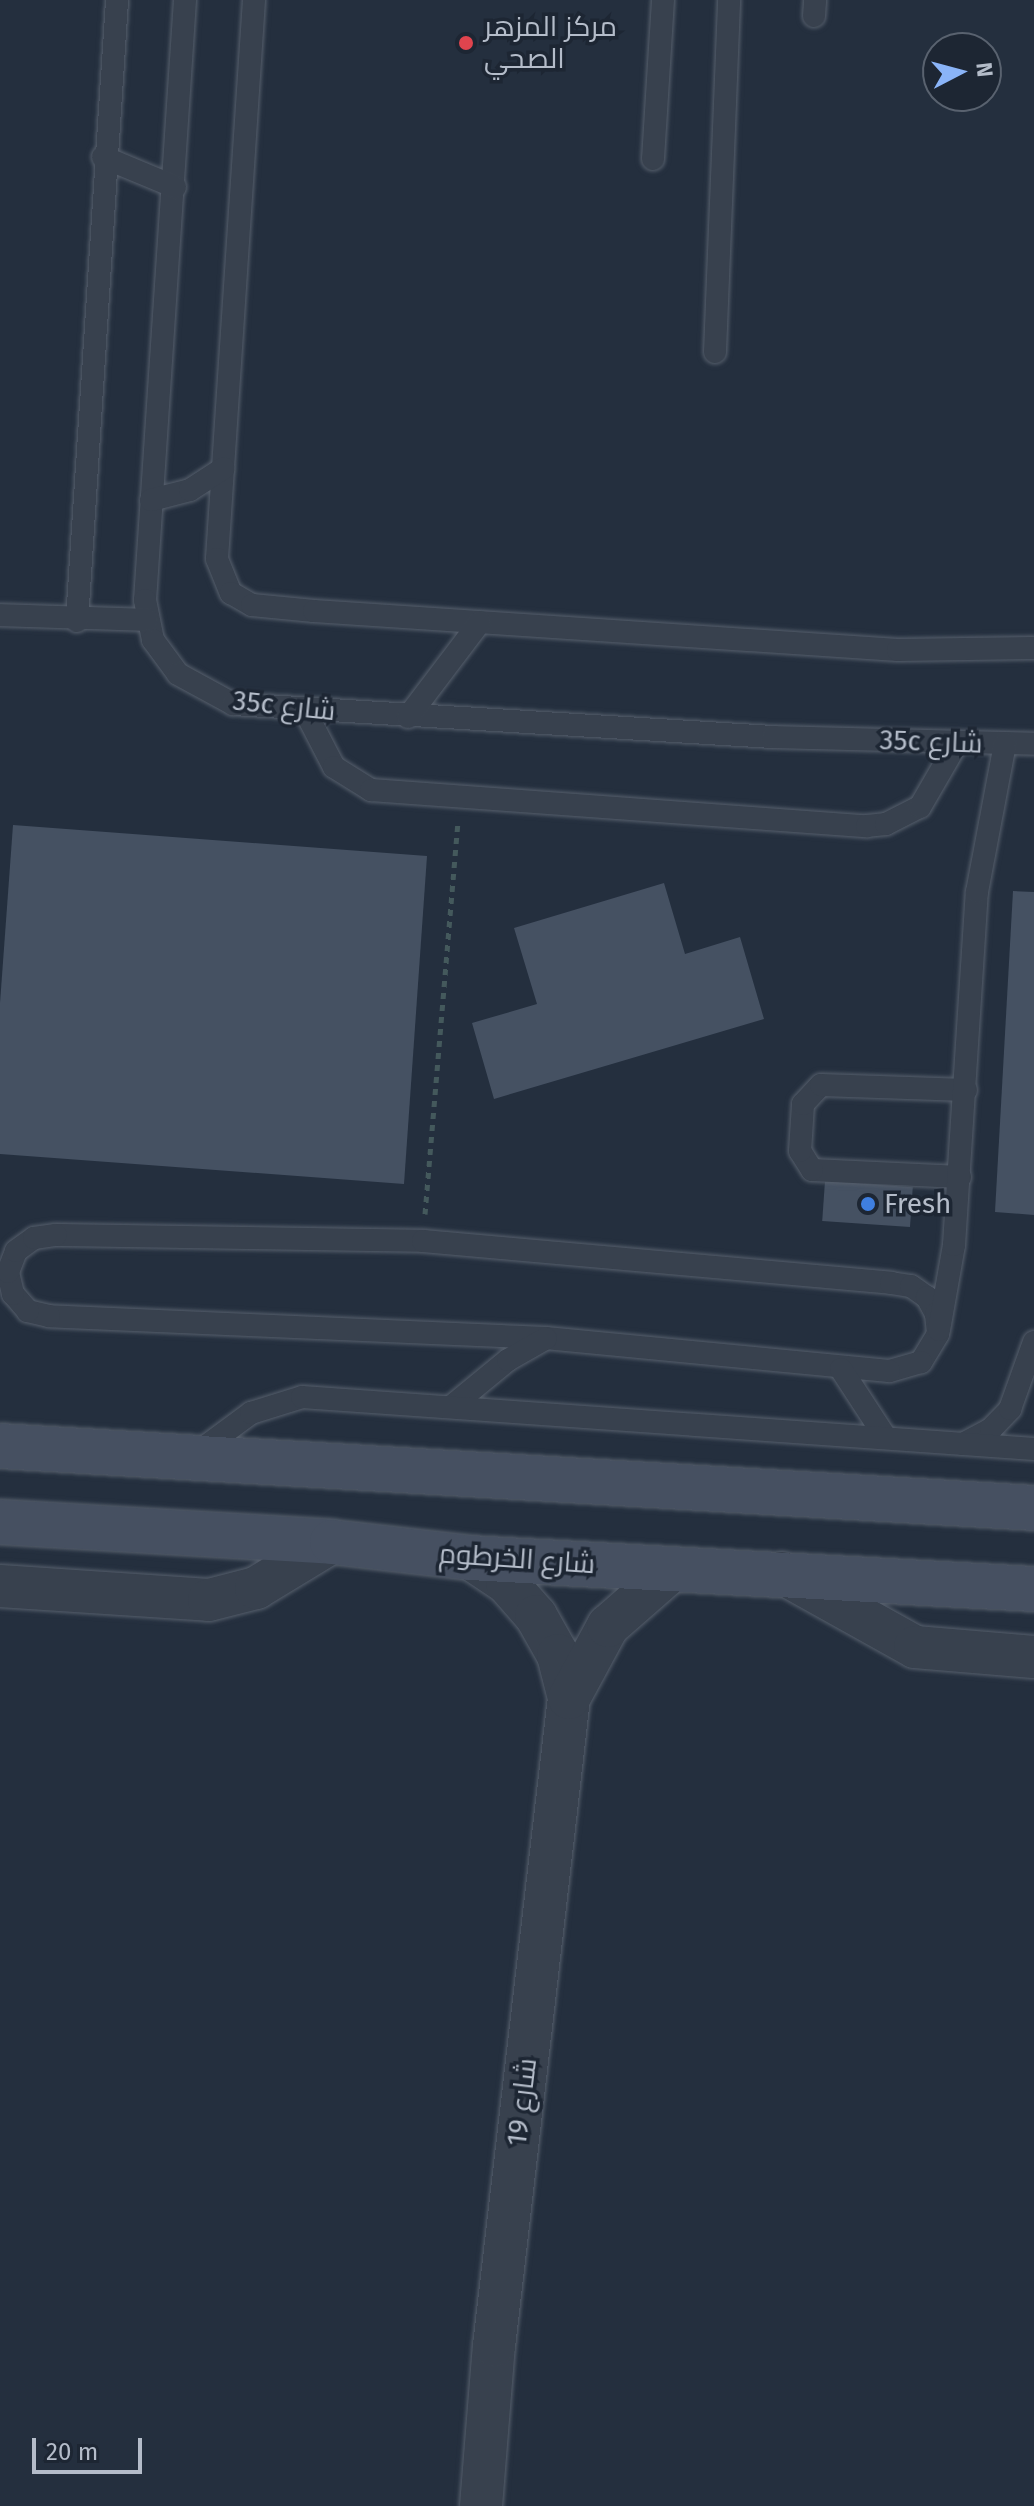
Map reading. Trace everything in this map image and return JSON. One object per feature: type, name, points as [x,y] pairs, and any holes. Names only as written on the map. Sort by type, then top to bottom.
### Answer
[{"type":"main road","points":[[0,1446],[1034,1508]]},
{"type":"main road","name":"شارع الخرطوم","points":[[0,1522],[332,1542],[470,1558],[1034,1589]]},
{"type":"street","points":[[0,1586],[209,1600],[256,1588],[332,1542]]},
{"type":"street","name":"شارع 19","points":[[470,1558],[507,1583],[536,1616],[558,1655],[569,1698],[494,2346],[481,2506]]},
{"type":"street","name":"شارع 19","points":[[569,1698],[608,1626],[672,1570]]},
{"type":"street","points":[[781,1573],[915,1647],[1034,1657]]},
{"type":"lane","points":[[77,621],[103,157],[117,0]]},
{"type":"lane","name":"35c شارع","points":[[185,0],[175,187],[151,500],[147,620],[164,659],[194,687],[233,704],[408,717],[1034,744]]},
{"type":"lane","points":[[254,0],[217,559],[224,583],[241,600],[314,611],[898,650],[1034,648]]},
{"type":"lane","points":[[653,159],[663,0]]},
{"type":"lane","points":[[715,352],[729,0]]},
{"type":"lane","points":[[103,157],[175,187]]},
{"type":"lane","points":[[151,500],[190,490],[224,468]]},
{"type":"lane","points":[[0,615],[77,621],[147,620]]},
{"type":"lane","points":[[408,717],[480,622]]},
{"type":"lane","points":[[304,709],[334,767],[357,785],[460,796],[886,824],[920,807],[957,743]]},
{"type":"lane","points":[[938,1334],[936,1314],[927,1297],[911,1286],[423,1241],[56,1235],[34,1238],[16,1251],[8,1272],[21,1302],[49,1316],[546,1338],[841,1369],[906,1370],[932,1350],[938,1334],[951,1275],[978,881],[1005,744]]},
{"type":"lane","points":[[960,1177],[812,1170],[800,1151],[803,1104],[821,1085],[966,1090]]},
{"type":"lane","points":[[452,1406],[508,1360],[546,1338]]},
{"type":"lane","points":[[963,1444],[991,1429],[1010,1409],[1034,1342]]},
{"type":"lane","points":[[841,1369],[884,1435]]},
{"type":"lane","points":[[192,1456],[251,1413],[285,1400],[452,1406],[884,1435],[1034,1449]]},
{"type":"path","points":[[423,1241],[460,796]]},
{"type":"building","points":[[13,825],[427,856],[404,1184],[0,1154],[0,1003]]},
{"type":"building","points":[[664,883],[685,954],[740,937],[764,1019],[494,1099],[472,1023],[537,1004],[514,928]]},
{"type":"building","points":[[1013,891],[1034,892],[1034,1215],[995,1212]]},
{"type":"building","name":"Fresh","points":[[825,1181],[913,1187],[910,1227],[822,1221]]},
{"type":"place","name":"مركز المزهر الصحي","points":[[466,43]]},
{"type":"place","name":"Fresh","points":[[868,1204]]}]
